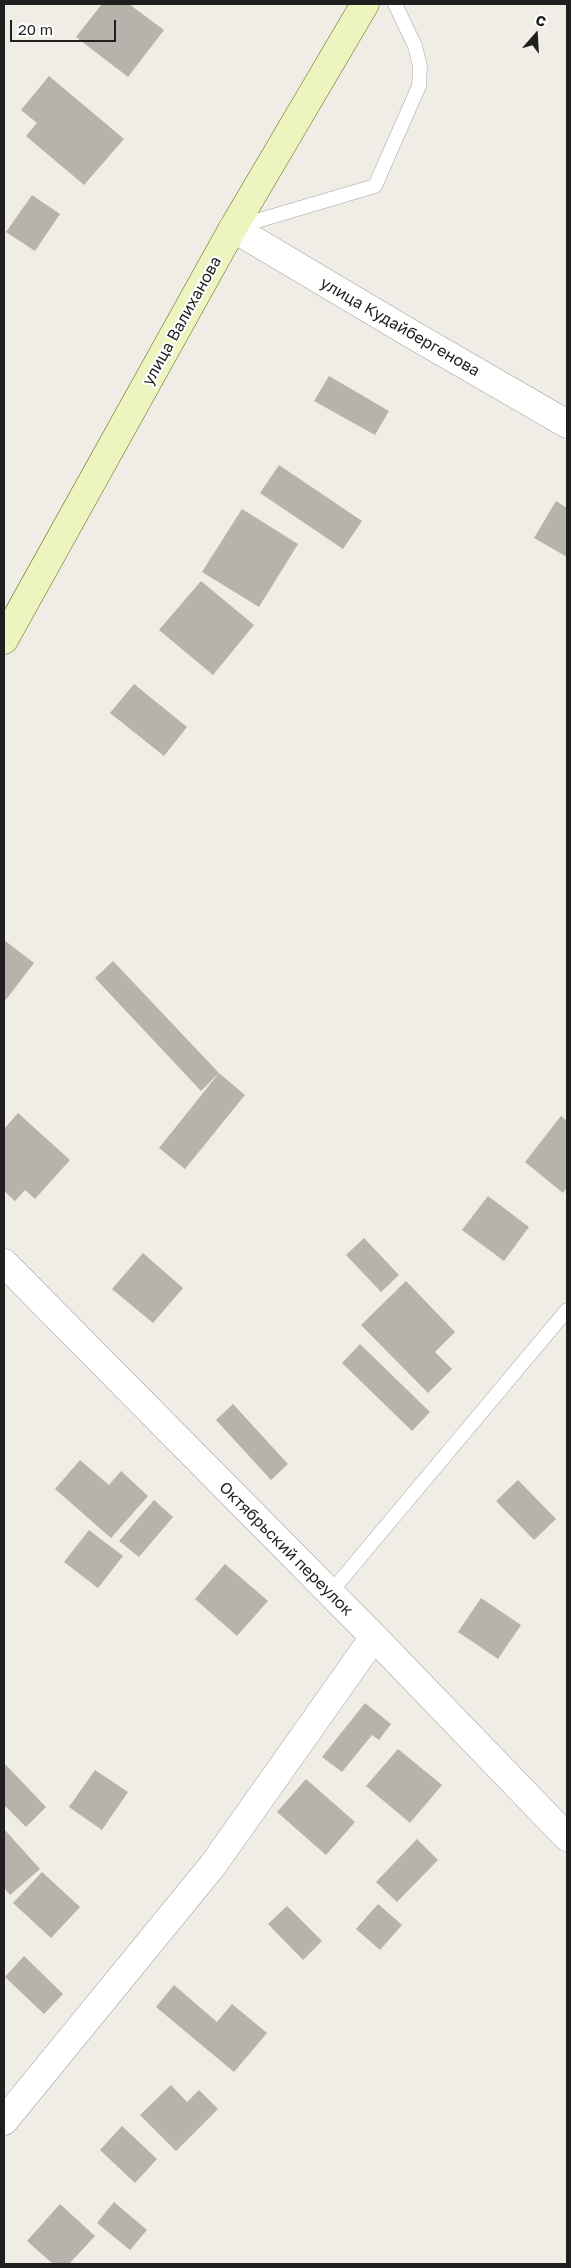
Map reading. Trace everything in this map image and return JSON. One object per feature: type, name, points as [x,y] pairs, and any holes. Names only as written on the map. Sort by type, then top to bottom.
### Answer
[{"type":"main road","name":"улица Валиханова","points":[[4,640],[233,228],[365,4]]},
{"type":"street","name":"улица Кудайбергенова","points":[[233,228],[567,424]]},
{"type":"street","name":"Октябрьский переулок","points":[[4,1263],[374,1637],[567,1836]]},
{"type":"street","points":[[4,2121],[213,1865],[374,1637]]},
{"type":"lane","points":[[233,228],[375,186],[419,86],[420,66],[415,46],[395,4]]},
{"type":"lane","points":[[330,1593],[567,1310]]},
{"type":"building","points":[[102,4],[129,4],[164,30],[128,77],[76,37]]},
{"type":"building","points":[[49,76],[124,139],[84,185],[26,136],[37,123],[21,110]]},
{"type":"building","points":[[32,195],[60,214],[35,251],[6,232]]},
{"type":"building","points":[[329,376],[389,411],[375,435],[314,401]]},
{"type":"building","points":[[279,465],[362,521],[343,549],[260,493]]},
{"type":"building","points":[[556,501],[567,508],[567,557],[534,538]]},
{"type":"building","points":[[242,509],[298,544],[259,607],[202,572]]},
{"type":"building","points":[[201,581],[254,625],[213,675],[159,630]]},
{"type":"building","points":[[134,684],[187,727],[164,756],[110,713]]},
{"type":"building","points":[[4,940],[34,963],[5,1001],[4,1000]]},
{"type":"building","points":[[113,961],[219,1073],[201,1091],[95,978]]},
{"type":"building","points":[[219,1073],[245,1095],[185,1169],[159,1148]]},
{"type":"building","points":[[18,1113],[70,1160],[35,1199],[25,1190],[15,1201],[4,1191],[4,1129]]},
{"type":"building","points":[[561,1116],[567,1121],[567,1187],[563,1193],[525,1162]]},
{"type":"building","points":[[488,1196],[529,1227],[504,1261],[462,1230]]},
{"type":"building","points":[[364,1238],[399,1275],[381,1292],[346,1255]]},
{"type":"building","points":[[143,1253],[183,1288],[153,1323],[112,1289]]},
{"type":"building","points":[[406,1281],[455,1332],[435,1352],[452,1369],[428,1393],[361,1325]]},
{"type":"building","points":[[360,1344],[430,1412],[412,1431],[342,1363]]},
{"type":"building","points":[[233,1404],[288,1464],[271,1480],[216,1420]]},
{"type":"building","points":[[80,1460],[109,1485],[121,1471],[148,1496],[111,1538],[55,1489]]},
{"type":"building","points":[[518,1480],[556,1519],[534,1540],[496,1501]]},
{"type":"building","points":[[154,1500],[173,1517],[139,1557],[119,1541]]},
{"type":"building","points":[[89,1530],[123,1556],[98,1588],[64,1562]]},
{"type":"building","points":[[225,1564],[268,1601],[237,1636],[195,1599]]},
{"type":"building","points":[[481,1598],[521,1625],[498,1659],[458,1632]]},
{"type":"building","points":[[365,1703],[391,1724],[379,1740],[372,1735],[342,1772],[322,1757]]},
{"type":"building","points":[[398,1749],[442,1785],[410,1823],[366,1786]]},
{"type":"building","points":[[4,1763],[46,1807],[26,1827],[4,1805]]},
{"type":"building","points":[[95,1770],[128,1792],[102,1830],[69,1807]]},
{"type":"building","points":[[306,1779],[355,1822],[326,1855],[277,1812]]},
{"type":"building","points":[[4,1829],[40,1869],[10,1895],[4,1888]]},
{"type":"building","points":[[417,1839],[438,1860],[397,1902],[376,1882]]},
{"type":"building","points":[[42,1872],[80,1907],[51,1938],[13,1903]]},
{"type":"building","points":[[378,1904],[402,1925],[380,1950],[356,1929]]},
{"type":"building","points":[[287,1906],[322,1941],[303,1960],[268,1924]]},
{"type":"building","points":[[24,1956],[63,1994],[44,2014],[5,1977]]},
{"type":"building","points":[[174,1985],[217,2022],[232,2004],[267,2033],[234,2072],[156,2007]]},
{"type":"building","points":[[171,2085],[187,2102],[199,2090],[218,2109],[176,2151],[140,2115]]},
{"type":"building","points":[[122,2126],[157,2159],[135,2183],[100,2150]]},
{"type":"building","points":[[114,2202],[147,2230],[130,2250],[97,2223]]},
{"type":"building","points":[[60,2204],[95,2236],[69,2264],[53,2264],[27,2241]]}]
